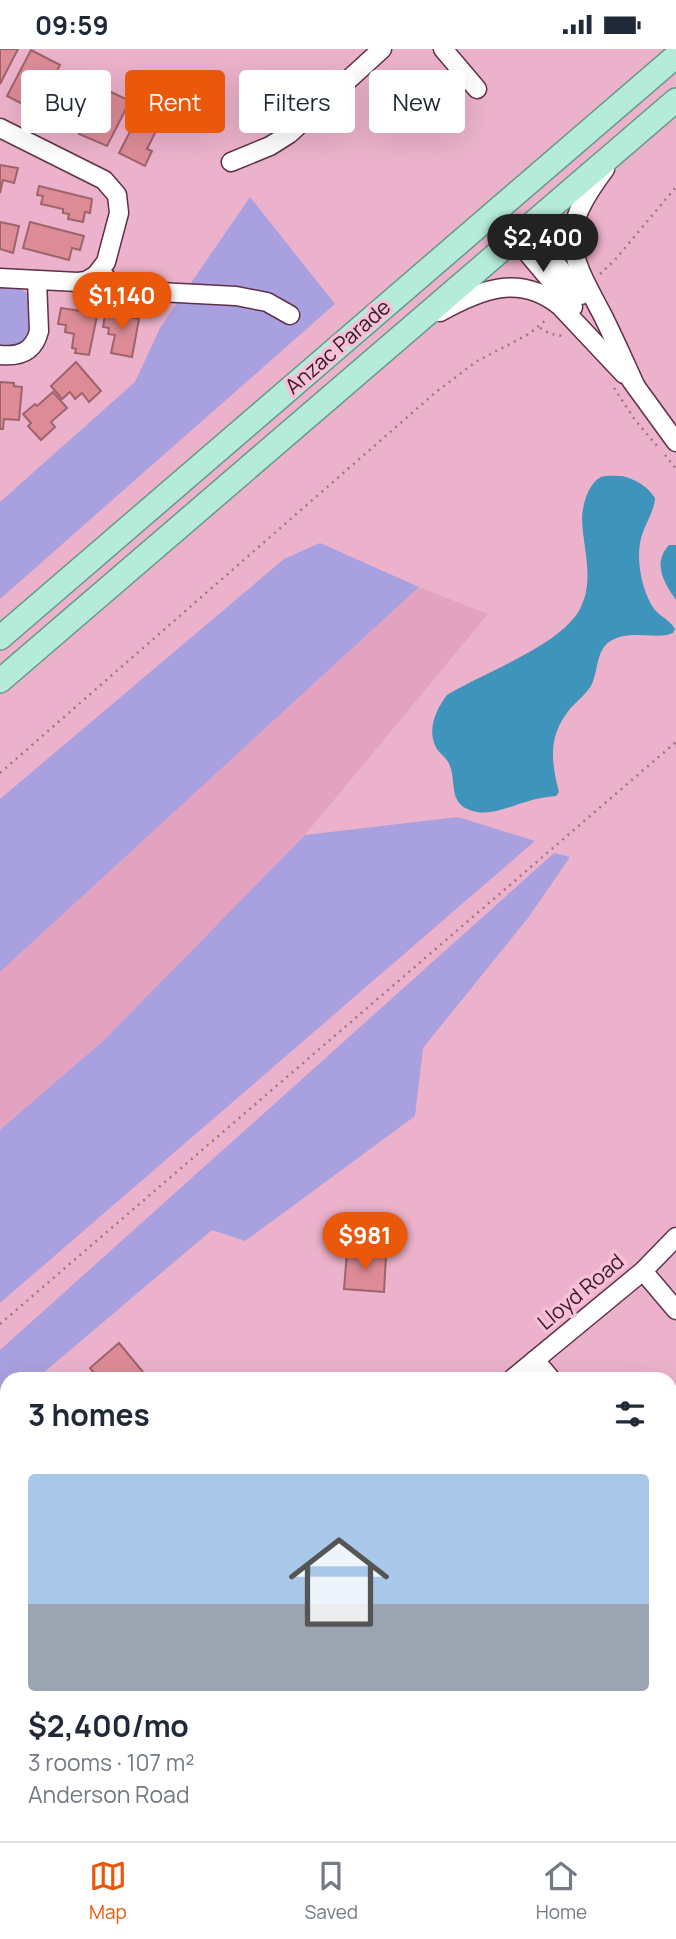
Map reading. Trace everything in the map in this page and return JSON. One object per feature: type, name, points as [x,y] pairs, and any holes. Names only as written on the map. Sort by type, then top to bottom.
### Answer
[{"type":"main road","name":"Anzac Parade","points":[[0,638],[676,56]]},
{"type":"main road","name":"Anzac Parade","points":[[0,681],[676,100]]},
{"type":"main road","points":[[500,208],[520,232]]},
{"type":"street","points":[[231,162],[270,146],[289,134],[382,49]]},
{"type":"street","points":[[443,49],[477,89]]},
{"type":"street","points":[[0,128],[104,180],[119,200],[119,213],[108,258],[100,271],[90,279],[78,282],[0,278]]},
{"type":"street","points":[[623,145],[586,195],[575,219],[572,238],[578,268],[632,381]]},
{"type":"street","points":[[520,232],[676,442]]},
{"type":"street","points":[[100,271],[114,288],[120,290],[236,296],[267,302],[290,315]]},
{"type":"street","points":[[0,355],[23,353],[30,349],[37,338],[37,280]]},
{"type":"street","points":[[414,325],[487,290],[527,289],[548,297],[560,306],[632,381]]},
{"type":"street","name":"Lloyd Road","points":[[520,1372],[643,1271],[676,1237]]},
{"type":"street","points":[[643,1271],[676,1310]]},
{"type":"street","points":[[535,1360],[545,1372]]},
{"type":"path","points":[[586,285],[614,261],[676,187]]},
{"type":"path","points":[[0,773],[436,392],[477,361],[539,327],[560,306]]},
{"type":"path","points":[[539,327],[551,334],[564,336]]},
{"type":"path","points":[[612,386],[635,420],[676,469]]},
{"type":"path","points":[[0,1324],[676,742]]},
{"type":"shaded area","points":[[250,197],[335,304],[0,599],[0,502],[135,382],[160,328]]},
{"type":"shaded area","points":[[0,287],[22,290],[31,300],[32,324],[25,338],[16,346],[0,348]]},
{"type":"shaded area","points":[[320,543],[419,587],[0,972],[0,799],[284,559]]},
{"type":"shaded area","points":[[419,587],[488,614],[305,835],[104,1040],[0,1130],[0,972]]},
{"type":"shaded area","points":[[458,817],[535,841],[0,1303],[0,1130],[104,1040],[305,835]]},
{"type":"shaded area","points":[[554,853],[570,857],[528,918],[423,1048],[415,1116],[245,1241],[212,1230],[44,1372],[0,1372],[0,1350]]},
{"type":"water","points":[[622,476],[641,484],[655,498],[640,543],[641,573],[650,602],[675,629],[673,633],[660,636],[623,636],[605,646],[599,656],[591,686],[569,710],[557,730],[553,749],[559,792],[556,796],[490,812],[468,809],[457,800],[449,764],[434,742],[432,728],[436,713],[447,695],[539,646],[570,622],[580,609],[587,587],[582,519],[587,496],[593,484],[601,477]]},
{"type":"water","points":[[669,545],[676,545],[676,600],[667,587],[661,566],[661,559]]},
{"type":"building","points":[[0,49],[18,49],[0,84]]},
{"type":"building","points":[[31,50],[60,65],[57,70],[21,70],[21,103],[7,96]]},
{"type":"building","points":[[111,92],[125,99],[125,111],[107,146],[79,134],[111,133]]},
{"type":"building","points":[[129,133],[155,133],[147,149],[152,151],[145,166],[119,153]]},
{"type":"building","points":[[0,165],[18,168],[14,183],[3,180],[0,193]]},
{"type":"building","points":[[39,186],[92,199],[90,213],[85,212],[83,222],[68,219],[69,214],[63,213],[63,209],[41,204],[43,196],[37,195]]},
{"type":"building","points":[[0,222],[19,226],[13,253],[0,249]]},
{"type":"building","points":[[30,222],[84,236],[80,250],[72,248],[69,260],[23,248]]},
{"type":"building","points":[[61,308],[98,311],[89,355],[75,353],[76,349],[72,348],[74,334],[65,332],[66,325],[58,324]]},
{"type":"building","points":[[106,310],[139,319],[132,357],[111,353],[115,335],[108,334],[109,328],[103,327]]},
{"type":"building","points":[[76,362],[101,391],[89,402],[82,393],[75,399],[70,392],[62,399],[51,386]]},
{"type":"building","points":[[0,382],[14,383],[14,386],[22,387],[19,420],[4,419],[3,429],[0,429]]},
{"type":"building","points":[[53,392],[67,408],[51,422],[55,427],[41,440],[28,426],[31,423],[23,414]]},
{"type":"building","points":[[347,1252],[386,1255],[384,1292],[344,1289]]},
{"type":"building","points":[[119,1343],[143,1372],[93,1372],[90,1368]]}]
